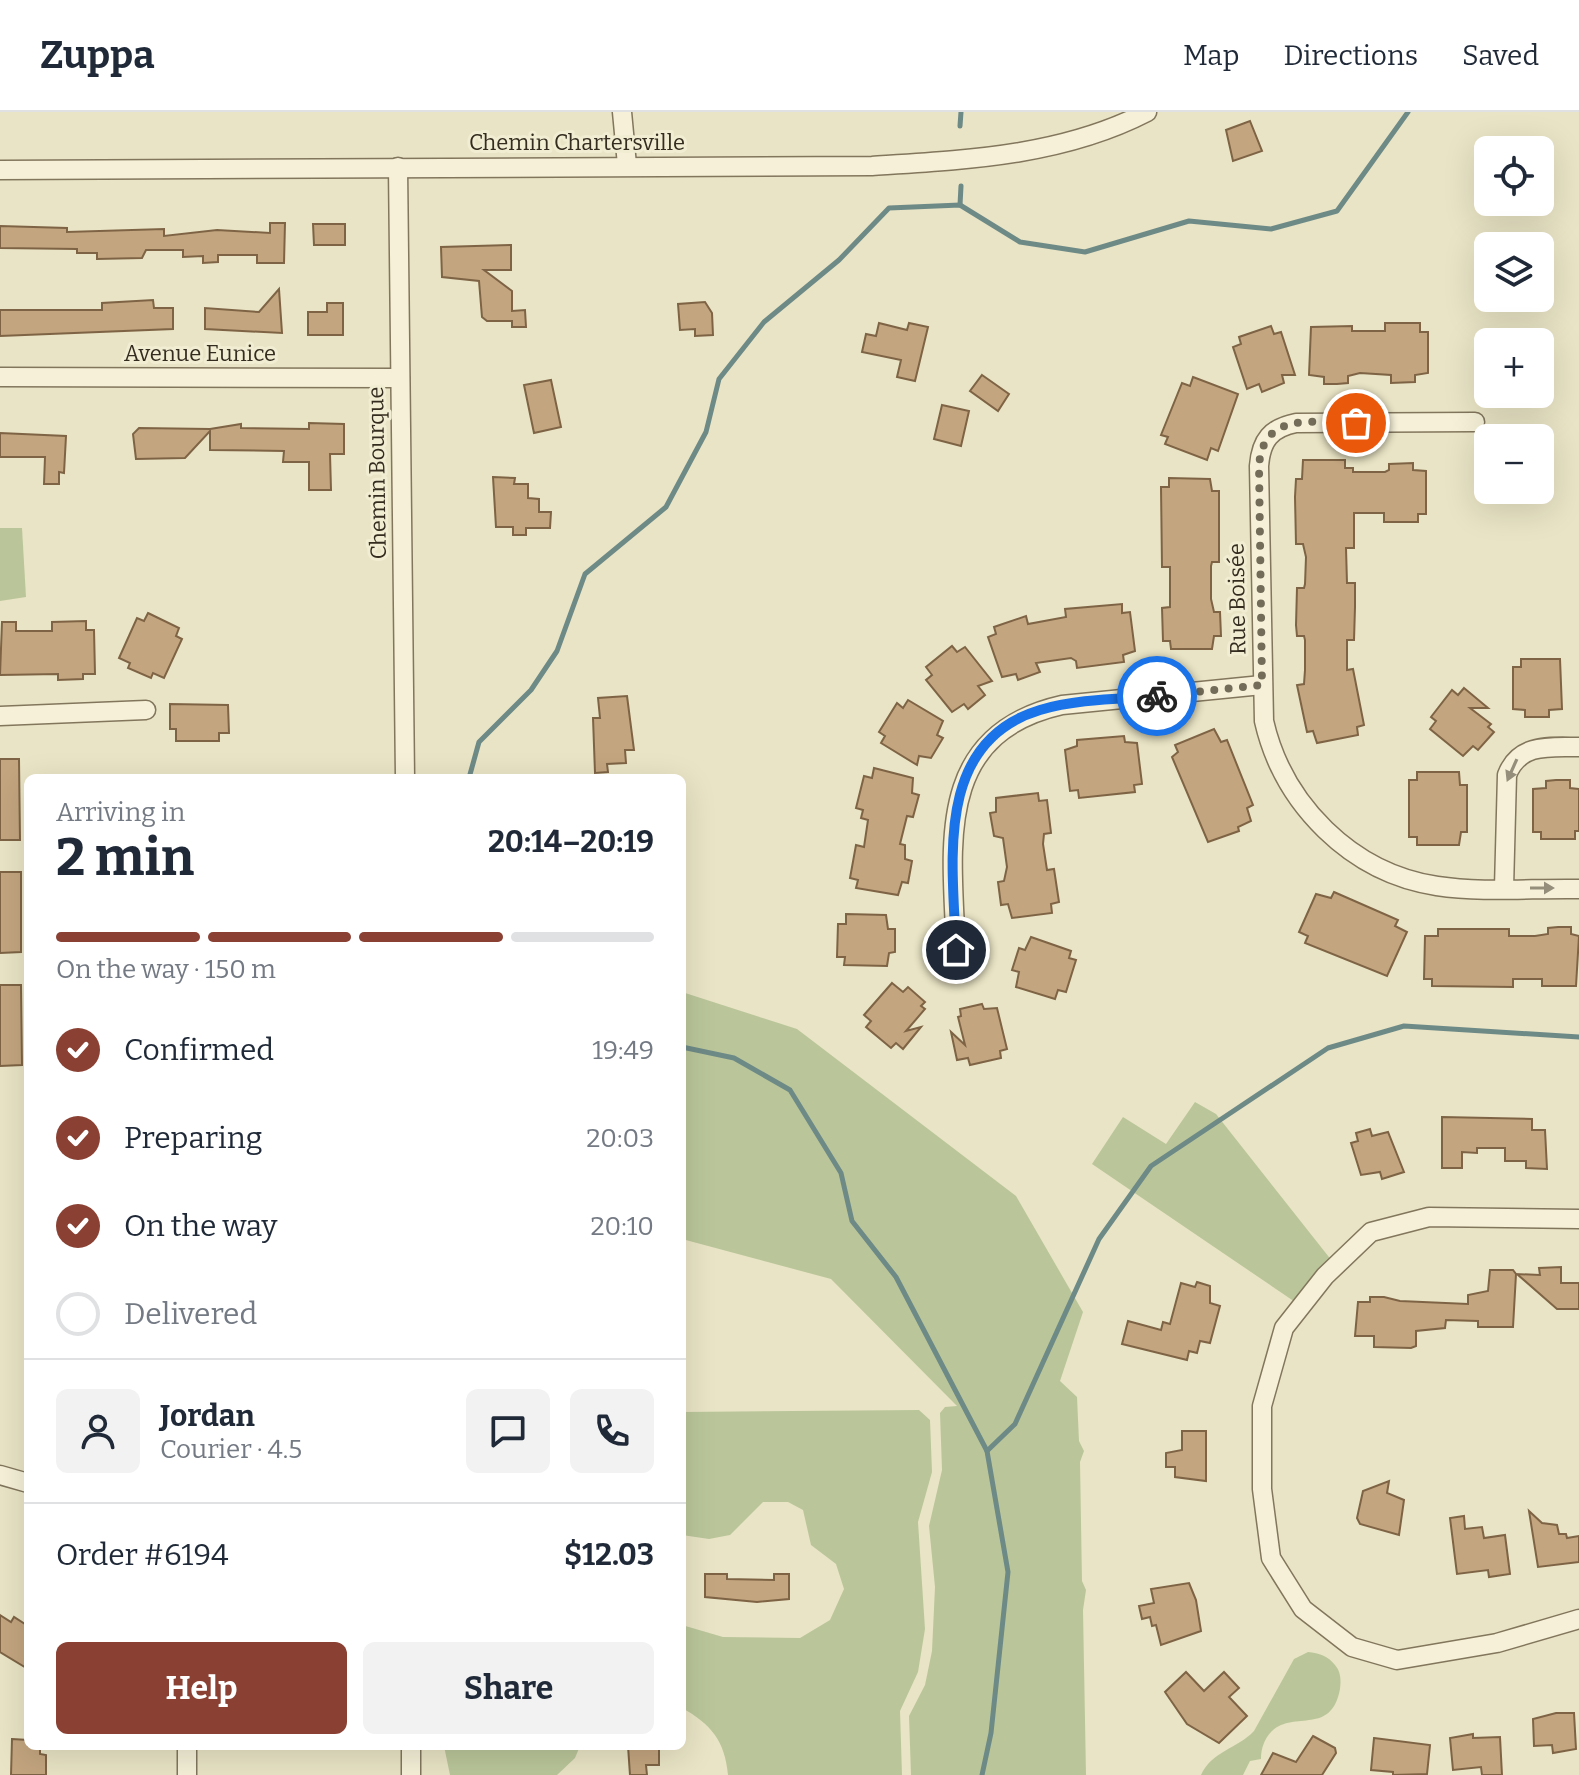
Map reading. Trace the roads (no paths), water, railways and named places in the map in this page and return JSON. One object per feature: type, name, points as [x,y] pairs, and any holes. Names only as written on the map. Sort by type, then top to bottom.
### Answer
[{"type":"street","points":[[622,112],[627,165]]},
{"type":"street","name":"Chemin Chartersville","points":[[0,170],[627,165],[830,167],[982,158],[1069,141],[1147,112]]},
{"type":"street","name":"Chemin Bourque","points":[[398,167],[405,774]]},
{"type":"street","name":"Avenue Eunice","points":[[0,377],[400,378]]},
{"type":"street","name":"Rue Boisée","points":[[1475,422],[1296,423],[1268,435],[1259,466],[1264,721],[1273,753],[1302,804],[1327,832],[1359,856],[1415,881],[1458,888],[1579,889]]},
{"type":"street","points":[[956,950],[953,818],[966,775],[999,732],[1038,710],[1062,705],[1262,685]]},
{"type":"street","points":[[0,716],[146,710]]},
{"type":"street","points":[[1504,888],[1506,790],[1511,765],[1532,749],[1579,747]]},
{"type":"street","points":[[1579,1219],[1429,1217],[1371,1232],[1325,1276],[1284,1328],[1262,1406],[1262,1489],[1271,1558],[1303,1609],[1352,1647],[1397,1660],[1497,1643],[1579,1619]]},
{"type":"street","points":[[0,1475],[24,1482]]},
{"type":"street","points":[[187,1750],[187,1775]]},
{"type":"street","points":[[411,1750],[411,1775]]},
{"type":"waterway","points":[[960,126],[961,112]]},
{"type":"waterway","points":[[470,774],[479,742],[531,690],[557,651],[585,574],[666,507],[706,432],[719,379],[764,322],[839,260],[889,208],[960,205],[1020,242],[1085,252],[1189,221],[1271,229],[1337,211],[1408,112]]},
{"type":"waterway","points":[[960,205],[961,186]]},
{"type":"waterway","points":[[987,1451],[1015,1424],[1099,1239],[1151,1166],[1328,1048],[1404,1026],[1579,1037]]},
{"type":"waterway","points":[[686,1048],[734,1058],[790,1090],[841,1173],[852,1221],[896,1277],[987,1451],[1008,1572],[991,1733],[982,1775]]}]
